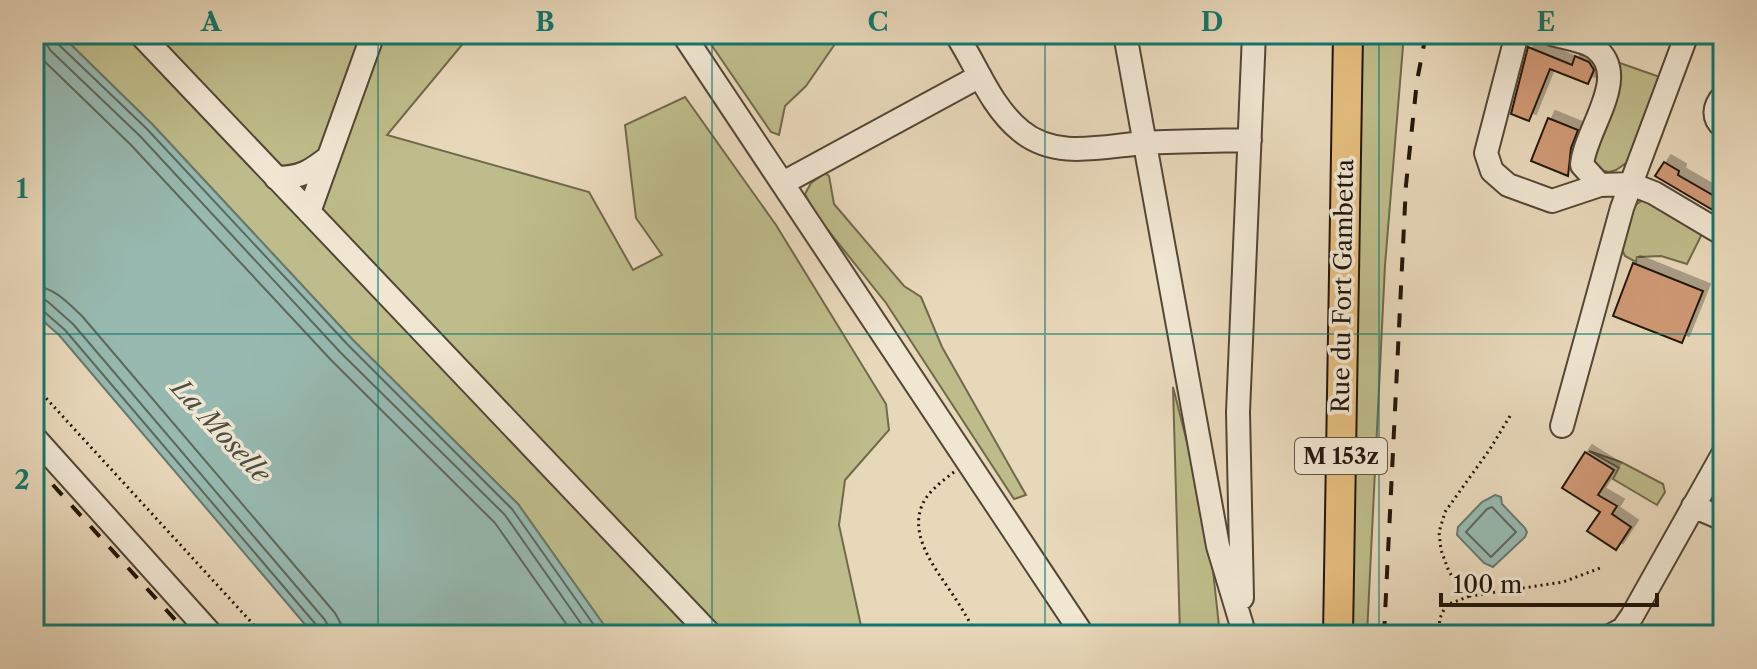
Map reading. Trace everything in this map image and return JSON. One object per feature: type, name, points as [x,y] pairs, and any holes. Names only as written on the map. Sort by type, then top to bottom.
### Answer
[{"type":"main road","points":[[1327,34],[1333,104],[1332,187],[1343,276]]},
{"type":"main road","name":"Rue du Fort Gambetta","points":[[1338,635],[1348,34]]},
{"type":"street","points":[[140,34],[711,635]]},
{"type":"street","points":[[309,212],[373,34]]},
{"type":"street","points":[[683,34],[1083,635]]},
{"type":"street","points":[[956,34],[999,109],[1020,131],[1042,144],[1075,150],[1145,143],[1250,140]]},
{"type":"street","points":[[1125,34],[1218,546],[1242,631]]},
{"type":"street","points":[[1242,631],[1238,412],[1254,34]]},
{"type":"street","points":[[1517,34],[1486,153],[1492,171],[1508,185],[1552,201],[1600,185],[1631,184],[1654,193],[1723,234]]},
{"type":"street","points":[[1552,34],[1593,47],[1605,59],[1611,77],[1583,152],[1582,165],[1600,185]]},
{"type":"street","points":[[1562,426],[1608,256],[1631,184],[1687,34]]},
{"type":"street","points":[[783,183],[980,76]]},
{"type":"street","points":[[1723,96],[1714,113],[1723,127]]},
{"type":"street","points":[[276,178],[293,178],[312,171],[329,157]]},
{"type":"street","points":[[34,437],[212,635]]},
{"type":"street","points":[[1612,635],[1623,629],[1632,616],[1723,454]]},
{"type":"street","points":[[1693,506],[1723,519]]},
{"type":"path","points":[[34,385],[263,635]]},
{"type":"path","points":[[1470,596],[1456,584],[1448,569],[1439,532],[1445,512],[1510,416]]},
{"type":"path","points":[[968,462],[929,494],[920,509],[919,527],[924,548],[977,635]]},
{"type":"path","points":[[1438,635],[1440,618],[1446,605],[1470,596],[1563,582],[1603,567]]},
{"type":"shaded area","points":[[60,34],[471,34],[387,135],[589,192],[633,270],[662,255],[636,218],[625,125],[685,97],[776,225],[886,404],[889,430],[845,480],[839,525],[863,635],[611,635],[518,504],[353,340],[152,124]]},
{"type":"shaded area","points":[[704,34],[836,34],[837,41],[806,86],[785,106],[779,135],[771,132]]},
{"type":"shaded area","points":[[1360,34],[1404,34],[1385,265],[1367,635],[1351,635]]},
{"type":"shaded area","points":[[1614,61],[1663,78],[1629,161],[1609,172],[1594,166],[1591,151]]},
{"type":"shaded area","points":[[825,173],[829,176],[834,204],[904,286],[921,297],[942,347],[1026,495],[1014,499],[886,303],[816,215],[805,194],[811,183]]},
{"type":"shaded area","points":[[1645,199],[1705,228],[1687,264],[1661,256],[1637,257],[1636,262],[1625,256],[1620,245],[1635,205]]},
{"type":"shaded area","points":[[1173,387],[1208,525],[1220,635],[1180,635]]},
{"type":"shaded area","points":[[1589,451],[1621,462],[1663,484],[1665,492],[1657,505],[1613,479],[1619,468]]},
{"type":"water","name":"La Moselle","points":[[34,34],[60,34],[152,124],[353,340],[518,504],[611,635],[314,635],[59,335],[34,313]]},
{"type":"water","points":[[1495,495],[1501,497],[1502,504],[1527,532],[1493,567],[1484,563],[1457,535],[1458,527],[1482,502]]},
{"type":"building","points":[[1528,47],[1572,65],[1575,56],[1589,62],[1594,70],[1588,84],[1550,69],[1529,121],[1511,114]]},
{"type":"building","points":[[1548,118],[1578,130],[1571,148],[1568,176],[1531,161]]},
{"type":"building","points":[[1664,162],[1679,171],[1678,175],[1723,201],[1723,216],[1655,176]]},
{"type":"building","points":[[1633,263],[1703,291],[1682,343],[1613,316]]},
{"type":"building","points":[[1585,452],[1614,470],[1598,495],[1617,506],[1612,514],[1631,527],[1616,550],[1587,531],[1600,512],[1562,488]]},
{"type":"railway","points":[[1384,635],[1406,185],[1417,81],[1426,34]]},
{"type":"railway","points":[[34,464],[189,635]]}]
